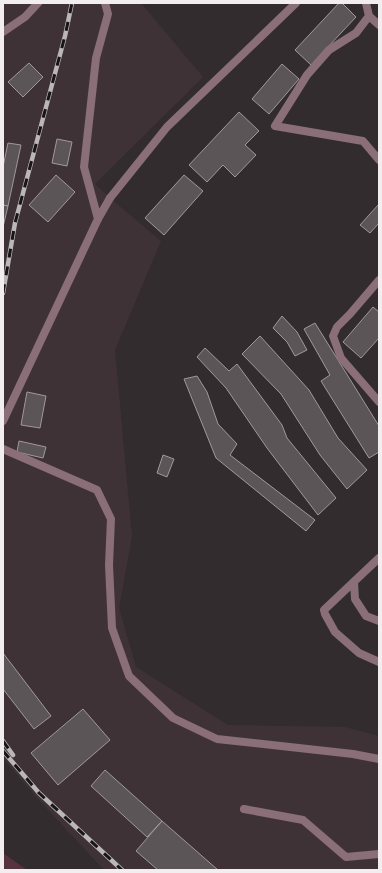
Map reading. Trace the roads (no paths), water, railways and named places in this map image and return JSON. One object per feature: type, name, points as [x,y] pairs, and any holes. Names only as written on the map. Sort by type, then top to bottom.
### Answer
[{"type":"street","points":[[3,32],[25,17],[38,3]]},
{"type":"street","points":[[98,220],[84,167],[96,58],[108,14],[105,3]]},
{"type":"street","points":[[3,421],[98,220],[110,198],[167,128],[296,3]]},
{"type":"street","points":[[366,3],[369,16],[379,25]]},
{"type":"street","points":[[369,16],[356,33],[329,50],[307,75],[275,126],[363,141],[379,160]]},
{"type":"street","points":[[379,280],[337,327],[333,336],[341,358],[379,402]]},
{"type":"street","points":[[3,449],[97,490],[111,519],[109,565],[112,628],[129,676],[173,718],[217,739],[353,754],[379,759]]},
{"type":"street","points":[[379,558],[324,610],[335,632],[359,652],[379,662]]},
{"type":"street","points":[[354,582],[355,599],[366,616],[379,621]]},
{"type":"street","points":[[244,809],[303,820],[346,857],[379,854]]},
{"type":"railway","points":[[3,293],[15,223],[65,36],[72,3]]},
{"type":"railway","points":[[3,741],[13,755]]},
{"type":"railway","points":[[3,751],[39,793],[122,870]]}]
